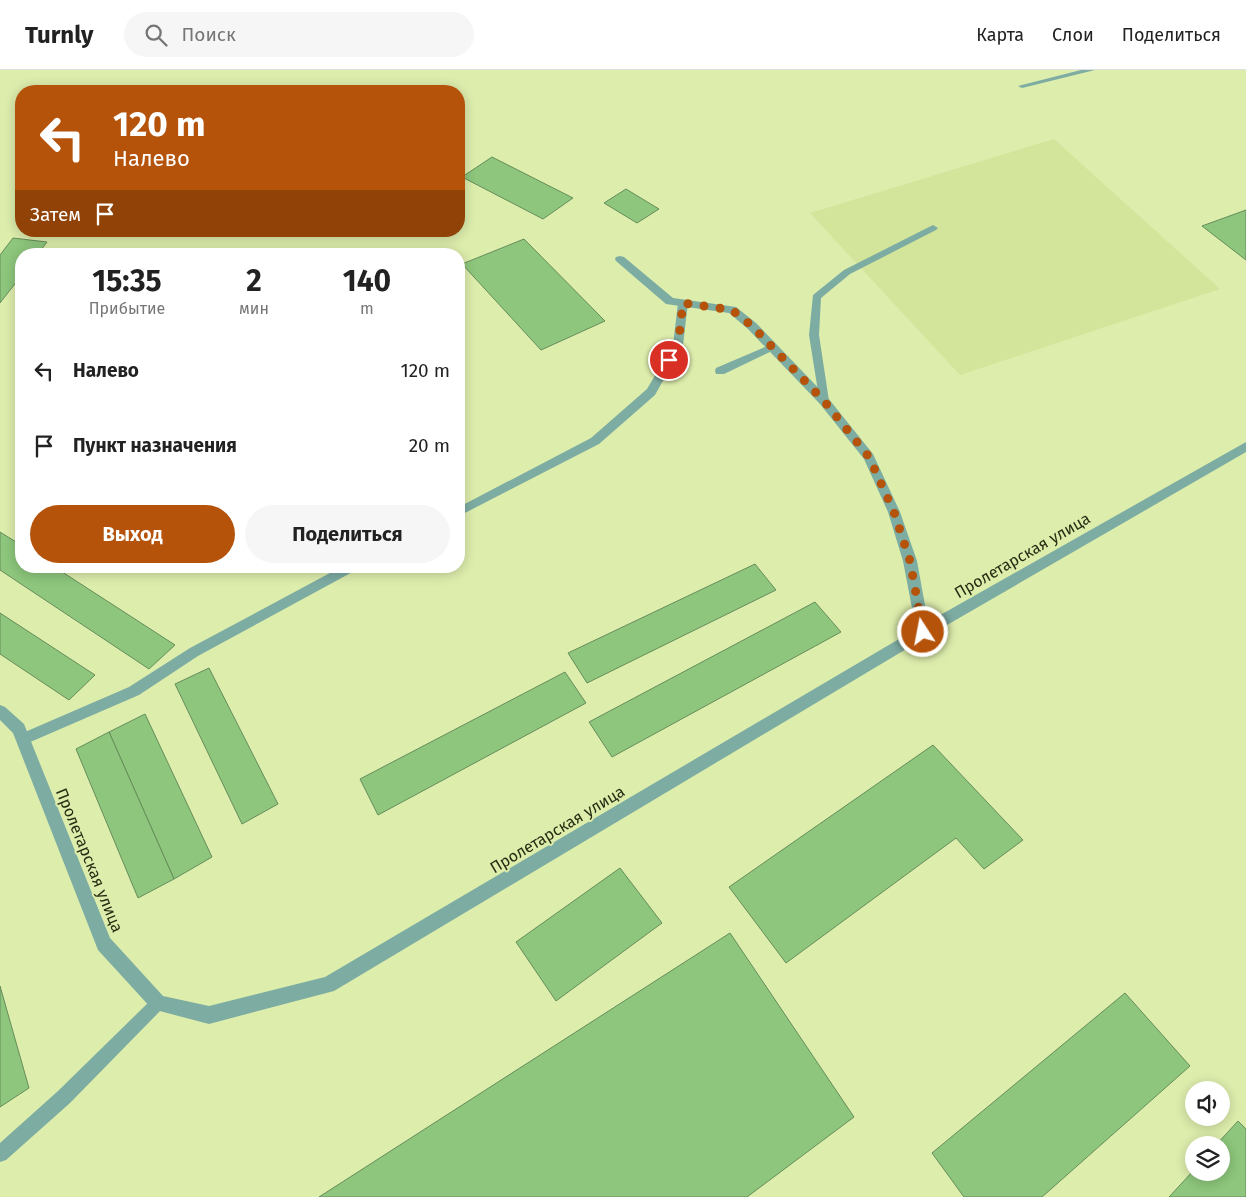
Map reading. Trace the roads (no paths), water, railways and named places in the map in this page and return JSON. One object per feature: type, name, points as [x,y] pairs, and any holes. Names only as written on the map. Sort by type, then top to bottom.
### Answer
[{"type":"street","points":[[620,258],[670,301],[732,310],[752,326],[824,401],[869,457],[894,512],[910,561],[923,632]]},
{"type":"street","name":"Пролетарская улица","points":[[0,712],[19,729],[104,944],[158,1004],[209,1015],[328,985],[923,632],[1246,446]]},
{"type":"lane","points":[[1022,86],[1091,70]]},
{"type":"lane","points":[[824,401],[814,335],[816,297],[847,272],[932,228]]},
{"type":"lane","points":[[465,509],[595,441],[651,392],[678,345],[683,303]]},
{"type":"lane","points":[[720,371],[772,347]]},
{"type":"lane","points":[[23,739],[134,692],[194,652],[341,573]]},
{"type":"lane","points":[[0,1154],[64,1098],[158,1004]]}]
